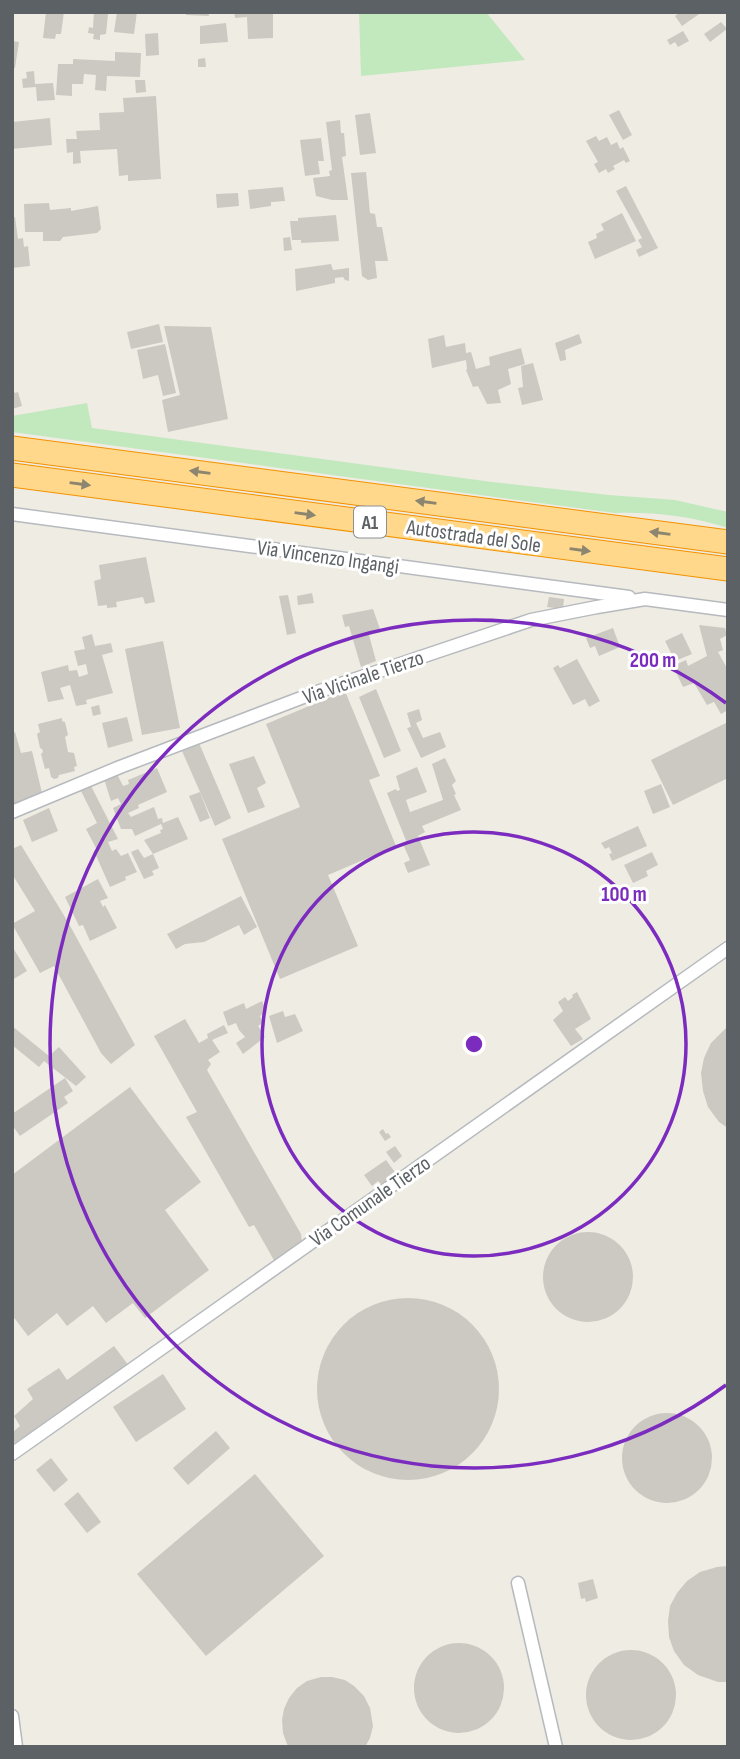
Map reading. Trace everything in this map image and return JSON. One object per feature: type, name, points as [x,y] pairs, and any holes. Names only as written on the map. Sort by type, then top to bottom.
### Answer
[{"type":"highway","name":"Autostrada del Sole","points":[[12,448],[728,542]]},
{"type":"highway","name":"Autostrada del Sole","points":[[12,475],[728,569]]},
{"type":"street","name":"Via Vincenzo Ingangi","points":[[12,514],[645,599]]},
{"type":"street","name":"Via Vicinale Tierzo","points":[[12,812],[120,767],[327,688],[531,620],[645,599],[728,610]]},
{"type":"street","name":"Via Comunale Tierzo","points":[[12,1454],[728,948]]},
{"type":"street","points":[[518,1583],[556,1747]]},
{"type":"street","points":[[12,1716],[16,1747]]},
{"type":"green space","points":[[359,12],[486,12],[525,60],[361,76]]},
{"type":"green space","points":[[87,403],[92,428],[492,482],[675,500],[728,512],[728,528],[672,516],[615,513],[12,432],[12,416]]},
{"type":"building","points":[[46,12],[64,12],[61,34],[56,34],[55,39],[43,38]]},
{"type":"building","points":[[94,12],[108,14],[106,34],[100,35],[100,40],[93,39],[94,34],[88,33],[89,27],[93,28]]},
{"type":"building","points":[[117,12],[137,12],[134,34],[114,32]]},
{"type":"building","points":[[186,12],[208,12],[209,16],[186,15]]},
{"type":"building","points":[[234,12],[273,12],[273,38],[248,39],[247,17],[235,18]]},
{"type":"building","points":[[680,12],[702,12],[682,26],[675,16]]},
{"type":"building","points":[[721,22],[727,29],[710,42],[704,34]]},
{"type":"building","points":[[226,23],[228,42],[200,44],[200,26]]},
{"type":"building","points":[[683,31],[689,41],[678,47],[675,42],[670,45],[667,40]]},
{"type":"building","points":[[158,33],[159,55],[146,56],[145,34]]},
{"type":"building","points":[[12,41],[19,42],[15,68],[12,68]]},
{"type":"building","points":[[115,52],[141,53],[140,77],[107,76],[106,91],[95,90],[96,75],[84,74],[83,84],[72,84],[72,96],[56,95],[58,64],[73,64],[73,59],[115,61]]},
{"type":"building","points":[[205,58],[206,67],[198,67],[198,59]]},
{"type":"building","points":[[34,71],[35,84],[53,83],[55,100],[37,101],[36,87],[23,88],[22,79],[27,78],[26,72]]},
{"type":"building","points":[[135,80],[145,80],[146,92],[136,93]]},
{"type":"building","points":[[156,96],[161,179],[128,181],[128,175],[119,176],[117,149],[80,151],[81,163],[73,164],[73,152],[67,153],[66,139],[77,139],[76,131],[100,130],[99,113],[124,112],[123,98]]},
{"type":"building","points":[[619,110],[632,135],[623,140],[609,115]]},
{"type":"building","points":[[370,113],[376,153],[360,155],[355,115]]},
{"type":"building","points":[[50,118],[52,145],[12,149],[12,122]]},
{"type":"building","points":[[340,120],[341,133],[344,133],[346,156],[342,157],[348,200],[332,200],[316,196],[313,178],[330,176],[329,171],[332,170],[326,122]]},
{"type":"building","points":[[596,136],[599,141],[607,137],[611,145],[617,142],[620,149],[623,147],[630,161],[626,163],[624,160],[613,166],[615,169],[608,173],[606,169],[599,173],[594,164],[598,162],[586,141]]},
{"type":"building","points":[[321,138],[324,161],[318,161],[320,174],[305,176],[300,140]]},
{"type":"building","points":[[366,172],[370,213],[375,214],[377,227],[382,227],[388,261],[375,261],[377,278],[368,280],[362,276],[351,173]]},
{"type":"building","points":[[626,186],[658,248],[639,257],[636,250],[642,247],[638,240],[642,238],[616,191]]},
{"type":"building","points":[[283,187],[285,201],[271,202],[271,206],[250,209],[248,190]]},
{"type":"building","points":[[238,193],[239,206],[217,208],[216,194]]},
{"type":"building","points":[[49,203],[50,210],[71,208],[71,211],[98,206],[101,229],[97,233],[63,237],[60,241],[43,241],[43,232],[25,232],[24,204]]},
{"type":"building","points":[[622,213],[636,241],[595,259],[588,242],[597,238],[596,234],[604,230],[601,224]]},
{"type":"building","points":[[336,215],[339,241],[301,243],[301,240],[292,240],[290,221]]},
{"type":"building","points":[[15,217],[18,239],[23,238],[24,247],[28,246],[30,266],[12,268],[12,218]]},
{"type":"building","points":[[290,237],[292,250],[284,251],[283,238]]},
{"type":"building","points":[[331,264],[333,270],[349,268],[349,281],[343,277],[335,278],[335,283],[296,291],[295,269]]},
{"type":"building","points":[[159,324],[163,342],[131,349],[127,332]]},
{"type":"building","points":[[164,326],[211,327],[228,419],[168,432],[162,400],[180,395]]},
{"type":"building","points":[[579,334],[582,343],[565,350],[566,360],[560,361],[555,343]]},
{"type":"building","points":[[444,335],[446,347],[465,343],[466,353],[471,352],[476,369],[490,365],[489,357],[521,348],[525,364],[508,369],[511,384],[498,390],[501,403],[487,404],[478,386],[473,387],[466,370],[466,360],[432,368],[428,339]]},
{"type":"building","points":[[165,344],[176,393],[163,396],[158,375],[143,379],[137,350]]},
{"type":"building","points":[[533,363],[543,400],[522,405],[518,388],[523,387],[521,366]]},
{"type":"building","points":[[12,388],[15,393],[18,392],[22,406],[12,409]]},
{"type":"building","points":[[146,557],[155,602],[145,604],[143,597],[116,602],[117,607],[98,606],[94,581],[101,579],[99,565]]},
{"type":"building","points":[[312,593],[314,603],[298,605],[297,596]]},
{"type":"building","points":[[288,595],[296,633],[287,635],[279,596]]},
{"type":"building","points":[[549,597],[564,599],[563,609],[547,607]]},
{"type":"building","points":[[373,609],[381,632],[369,635],[376,661],[361,667],[349,626],[345,627],[342,615]]},
{"type":"building","points":[[699,625],[725,628],[727,635],[720,639],[723,650],[718,652],[728,670],[728,710],[721,714],[714,702],[707,705],[694,683],[683,687],[673,666],[686,660],[688,666],[707,656]]},
{"type":"building","points":[[613,628],[620,647],[599,656],[595,646],[590,648],[586,638]]},
{"type":"building","points":[[682,633],[692,654],[675,661],[665,641]]},
{"type":"building","points":[[92,634],[95,646],[111,643],[113,652],[102,655],[113,693],[86,700],[87,704],[76,706],[70,685],[60,688],[64,699],[48,702],[41,672],[68,665],[69,671],[77,670],[79,677],[88,674],[86,664],[78,666],[74,651],[85,649],[82,637]]},
{"type":"building","points":[[163,641],[180,728],[142,735],[125,649]]},
{"type":"building","points":[[577,659],[600,701],[589,707],[585,699],[573,705],[553,668],[558,665],[560,668]]},
{"type":"building","points":[[376,689],[401,751],[384,758],[359,697]]},
{"type":"building","points":[[345,691],[380,776],[369,780],[396,846],[328,875],[358,946],[280,979],[222,839],[300,807],[266,724]]},
{"type":"building","points":[[99,705],[101,714],[93,716],[91,707]]},
{"type":"building","points":[[419,709],[422,720],[416,723],[423,738],[440,732],[446,747],[421,758],[407,728],[411,727],[407,713]]},
{"type":"building","points":[[127,717],[133,741],[108,748],[102,723]]},
{"type":"building","points":[[62,718],[68,735],[65,737],[68,752],[74,753],[77,766],[74,767],[75,771],[54,779],[49,768],[45,769],[37,734],[40,732],[38,724]]},
{"type":"building","points":[[728,722],[728,778],[673,805],[651,760]]},
{"type":"building","points":[[15,732],[21,753],[32,751],[42,793],[12,805],[12,733]]},
{"type":"building","points":[[199,743],[231,818],[215,826],[182,751]]},
{"type":"building","points":[[254,756],[266,783],[257,788],[265,807],[248,813],[229,764]]},
{"type":"building","points":[[445,758],[456,781],[452,785],[461,810],[422,826],[425,832],[418,836],[430,865],[408,873],[404,863],[410,860],[403,844],[407,843],[387,793],[400,790],[396,776],[417,767],[427,792],[406,800],[410,812],[443,800],[432,764]]},
{"type":"building","points":[[157,768],[167,792],[138,805],[139,808],[128,813],[131,817],[154,807],[158,819],[162,818],[163,823],[178,817],[188,839],[153,854],[144,840],[161,833],[161,824],[135,836],[132,829],[121,829],[113,808],[121,804],[118,798],[111,801],[104,779],[117,774],[123,786],[129,784],[128,780]]},
{"type":"building","points":[[661,784],[670,807],[653,814],[644,791]]},
{"type":"building","points":[[91,786],[118,839],[108,842],[112,851],[116,849],[121,856],[128,853],[137,872],[110,887],[94,851],[97,850],[86,829],[97,823],[81,791]]},
{"type":"building","points":[[200,792],[210,818],[200,822],[189,796]]},
{"type":"building","points":[[49,808],[58,831],[32,842],[23,820]]},
{"type":"building","points":[[638,826],[647,846],[612,861],[609,847],[605,849],[601,843]]},
{"type":"building","points":[[21,845],[68,922],[135,1045],[111,1064],[101,1053],[54,966],[40,973],[12,924],[35,911],[12,874],[12,849]]},
{"type":"building","points":[[138,849],[144,858],[153,854],[159,868],[152,871],[154,875],[144,879],[131,852]]},
{"type":"building","points":[[652,852],[658,865],[646,871],[648,876],[633,883],[624,865]]},
{"type":"building","points":[[98,879],[108,898],[100,901],[117,928],[90,941],[83,925],[79,926],[65,897]]},
{"type":"building","points":[[241,896],[257,927],[244,935],[239,925],[204,942],[185,944],[176,949],[167,934]]},
{"type":"building","points":[[12,946],[27,971],[12,980]]},
{"type":"building","points":[[577,992],[591,1019],[575,1029],[583,1039],[571,1046],[553,1020],[563,1011],[558,1002],[565,997],[568,1001]]},
{"type":"building","points":[[262,1001],[266,1012],[260,1016],[263,1023],[258,1026],[265,1037],[243,1054],[236,1043],[245,1037],[236,1023],[228,1026],[223,1012],[244,1003],[246,1009]]},
{"type":"building","points":[[283,1011],[285,1017],[295,1014],[303,1031],[277,1043],[269,1016]]},
{"type":"building","points":[[185,1019],[199,1043],[208,1038],[207,1034],[224,1025],[228,1033],[212,1040],[220,1052],[208,1060],[211,1064],[207,1070],[301,1234],[302,1244],[275,1262],[254,1225],[249,1227],[186,1117],[197,1112],[154,1036]]},
{"type":"building","points":[[12,1026],[49,1056],[59,1047],[86,1077],[76,1086],[44,1061],[39,1067],[12,1045]]},
{"type":"building","points":[[728,1026],[728,1128],[719,1122],[708,1107],[701,1073],[711,1043]]},
{"type":"building","points":[[65,1078],[73,1091],[64,1097],[68,1103],[20,1136],[12,1125],[12,1114]]},
{"type":"building","points":[[130,1087],[201,1182],[165,1210],[209,1270],[145,1318],[133,1303],[106,1323],[93,1306],[67,1326],[57,1313],[28,1336],[12,1315],[12,1175]]},
{"type":"building","points":[[383,1129],[391,1137],[385,1141],[379,1132]]},
{"type":"building","points":[[395,1146],[402,1156],[394,1163],[386,1152]]},
{"type":"building","points":[[386,1160],[397,1175],[382,1185],[378,1181],[372,1186],[364,1175]]},
{"type":"building","points":[[588,1232],[605,1235],[620,1245],[630,1260],[633,1277],[630,1294],[620,1309],[605,1319],[588,1322],[571,1319],[556,1309],[546,1294],[543,1277],[546,1260],[556,1245],[571,1235]]},
{"type":"building","points":[[408,1298],[443,1305],[472,1325],[492,1354],[499,1389],[492,1424],[472,1453],[443,1473],[408,1480],[373,1473],[344,1453],[324,1424],[317,1389],[324,1354],[344,1325],[373,1305]]},
{"type":"building","points":[[114,1346],[129,1366],[15,1443],[12,1440],[12,1433],[20,1426],[14,1416],[33,1399],[27,1389],[59,1368],[67,1380]]},
{"type":"building","points":[[163,1374],[186,1409],[136,1442],[113,1407]]},
{"type":"building","points":[[667,1413],[684,1416],[699,1426],[709,1441],[712,1458],[709,1475],[699,1490],[684,1500],[667,1503],[650,1500],[635,1490],[625,1475],[622,1458],[625,1441],[635,1426],[650,1416]]},
{"type":"building","points":[[216,1431],[230,1448],[188,1485],[173,1468]]},
{"type":"building","points":[[51,1458],[68,1480],[54,1492],[36,1470]]},
{"type":"building","points":[[255,1474],[324,1556],[206,1656],[137,1574]]},
{"type":"building","points":[[78,1492],[101,1522],[87,1533],[64,1504]]},
{"type":"building","points":[[728,1566],[728,1682],[718,1682],[698,1675],[684,1665],[674,1651],[669,1637],[668,1621],[670,1606],[687,1581],[700,1572]]},
{"type":"building","points":[[593,1579],[598,1598],[586,1602],[585,1598],[581,1599],[578,1583]]},
{"type":"building","points":[[459,1643],[476,1646],[491,1656],[501,1671],[504,1688],[501,1705],[491,1720],[476,1730],[459,1733],[442,1730],[427,1720],[417,1705],[414,1688],[417,1671],[427,1656],[442,1646]]},
{"type":"building","points":[[631,1650],[648,1653],[663,1663],[673,1678],[676,1695],[673,1712],[663,1727],[648,1737],[631,1740],[614,1737],[599,1727],[589,1712],[586,1695],[589,1678],[599,1663],[614,1653]]},
{"type":"building","points":[[321,1677],[345,1680],[364,1696],[370,1708],[373,1726],[365,1747],[289,1747],[287,1744],[282,1720],[289,1698],[307,1681]]}]
